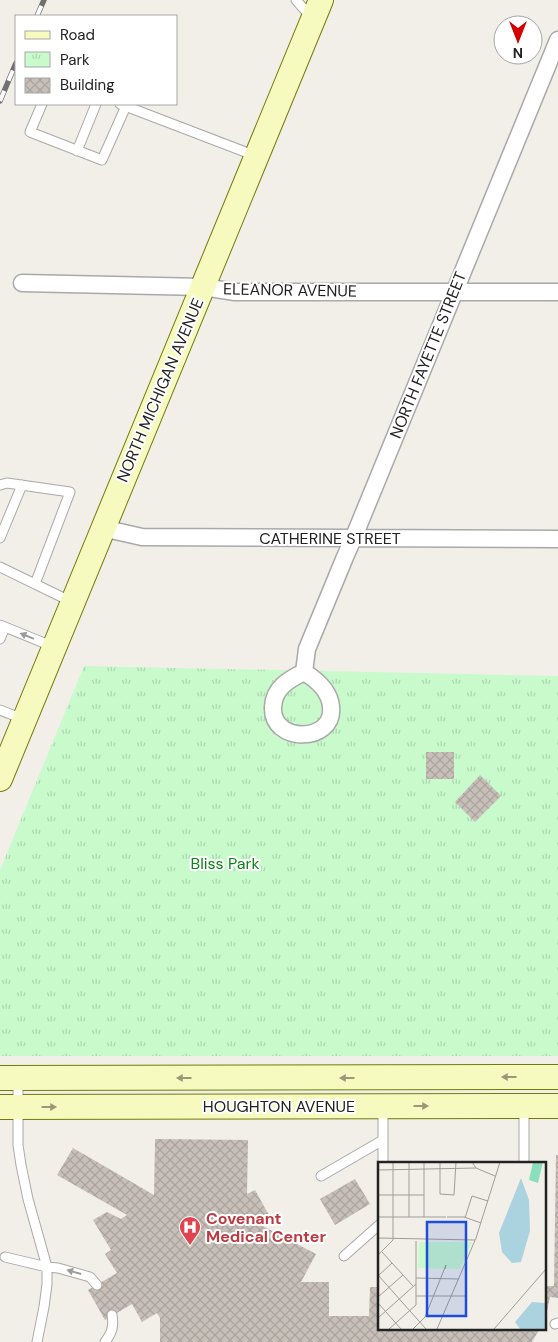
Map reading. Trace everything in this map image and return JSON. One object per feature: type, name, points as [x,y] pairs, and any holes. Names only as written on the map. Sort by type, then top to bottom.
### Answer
[{"type":"street","name":"NORTH MICHIGAN AVENUE","points":[[0,779],[317,10]]},
{"type":"street","name":"NORTH FAYETTE STREET","points":[[304,672],[307,648],[354,539],[558,40]]},
{"type":"street","name":"ELEANOR AVENUE","points":[[22,283],[203,286],[235,292],[558,292]]},
{"type":"street","name":"CATHERINE STREET","points":[[102,528],[142,538],[558,539]]},
{"type":"street","name":"HOUGHTON AVENUE","points":[[9,1078],[558,1077]]},
{"type":"street","name":"HOUGHTON AVENUE","points":[[9,1107],[558,1106]]},
{"type":"lane","points":[[296,0],[317,10]]},
{"type":"lane","points":[[42,105],[30,132],[102,160],[123,105],[257,156]]},
{"type":"lane","points":[[76,151],[96,105]]},
{"type":"lane","points":[[0,485],[7,483],[70,492],[35,584]]},
{"type":"lane","points":[[0,538],[22,485]]},
{"type":"lane","points":[[0,567],[72,602]]},
{"type":"lane","points":[[0,639],[2,626],[54,647]]},
{"type":"lane","points":[[0,710],[24,720]]},
{"type":"lane","points":[[9,1078],[9,1107],[28,1199],[47,1267],[44,1307],[37,1342]]},
{"type":"lane","points":[[383,1106],[383,1162]]},
{"type":"lane","points":[[524,1106],[524,1162]]},
{"type":"lane","points":[[321,1176],[383,1140]]},
{"type":"lane","points":[[344,1256],[378,1226]]},
{"type":"lane","points":[[5,1257],[90,1277],[96,1285]]},
{"type":"lane","points":[[105,1342],[111,1334],[114,1324],[112,1315]]},
{"type":"green space","name":"Bliss Park","points":[[84,666],[558,676],[558,1056],[0,1056],[0,870]]},
{"type":"building","points":[[426,752],[454,752],[454,779],[426,779]]},
{"type":"building","points":[[480,775],[501,796],[475,822],[455,802]]},
{"type":"building","points":[[155,1139],[248,1140],[247,1194],[255,1190],[270,1217],[257,1223],[316,1254],[301,1282],[329,1282],[329,1316],[369,1316],[370,1287],[378,1287],[378,1330],[539,1330],[532,1342],[160,1342],[160,1318],[157,1313],[142,1322],[132,1304],[105,1320],[88,1290],[117,1273],[105,1254],[111,1250],[93,1220],[107,1212],[121,1219],[127,1215],[57,1175],[73,1148],[154,1195]]},
{"type":"building","points":[[556,1155],[558,1155],[558,1298],[550,1297],[546,1315],[546,1286],[554,1286]]},
{"type":"building","points":[[355,1179],[370,1204],[335,1225],[320,1199]]},
{"type":"railway","points":[[37,15],[44,0]]},
{"type":"railway","points":[[0,101],[15,65]]},
{"type":"place","name":"Covenant Medical Center","points":[[190,1246]]}]
